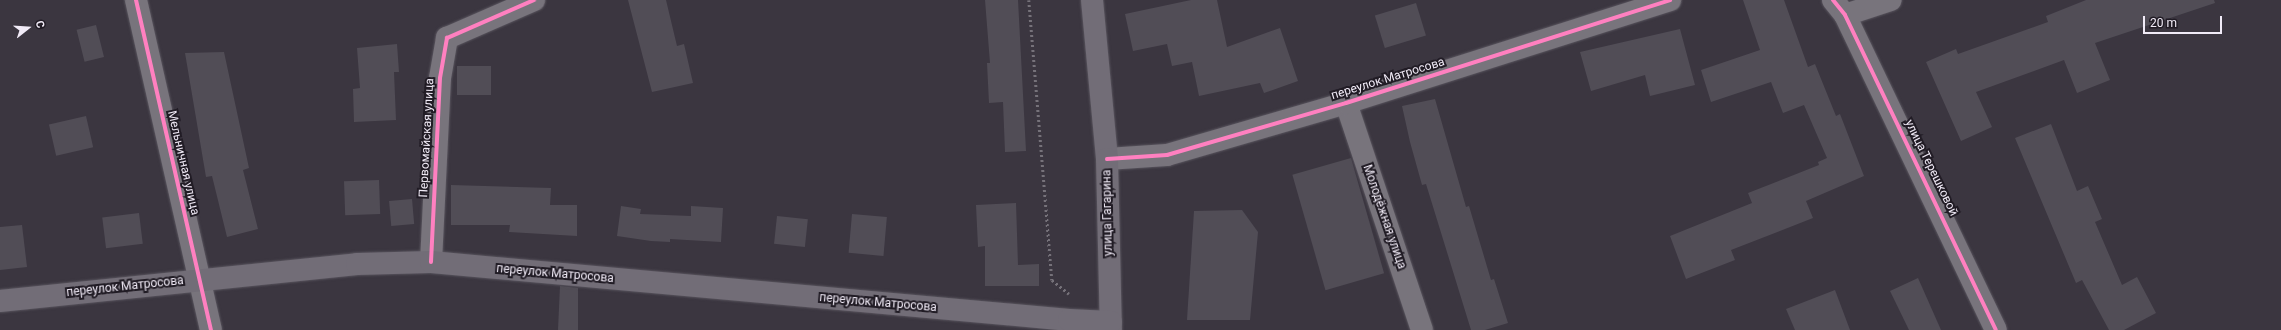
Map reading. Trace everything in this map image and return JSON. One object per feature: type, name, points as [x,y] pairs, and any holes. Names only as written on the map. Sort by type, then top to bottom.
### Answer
[{"type":"main road","name":"улица Гагарина","points":[[1092,0],[1107,159],[1111,326]]},
{"type":"main road","name":"переулок Матросова","points":[[0,300],[357,264],[431,262],[1069,320],[1111,326]]},
{"type":"street","name":"Мельничная улица","points":[[136,0],[211,330]]},
{"type":"street","name":"Первомайская улица","points":[[431,262],[440,78],[448,38],[534,0]]},
{"type":"street","name":"переулок Матросова","points":[[1107,159],[1167,155],[1346,103],[1670,0]]},
{"type":"street","points":[[1839,8],[1891,0]]},
{"type":"street","name":"улица Терешковой","points":[[1839,8],[1996,330]]},
{"type":"street","name":"Молодёжная улица","points":[[1346,103],[1422,330]]},
{"type":"path","points":[[1029,0],[1052,280],[1069,294]]},
{"type":"building","points":[[628,0],[666,0],[677,46],[684,44],[693,83],[652,92]]},
{"type":"building","points":[[985,0],[1018,0],[1026,151],[1005,152],[1003,102],[989,103],[987,63],[990,63]]},
{"type":"building","points":[[1191,0],[1217,0],[1227,47],[1280,28],[1298,81],[1264,93],[1260,83],[1199,96],[1192,62],[1172,66],[1167,44],[1133,51],[1125,14]]},
{"type":"building","points":[[1743,0],[1784,0],[1808,67],[1815,64],[1836,116],[1840,114],[1864,176],[1806,201],[1813,218],[1731,250],[1735,260],[1686,279],[1670,236],[1752,203],[1748,193],[1819,165],[1818,162],[1827,158],[1804,105],[1783,113],[1771,82],[1711,102],[1701,70],[1760,50]]},
{"type":"building","points":[[2086,0],[2214,0],[2215,3],[2095,43],[2110,80],[2077,93],[2064,60],[1976,92],[1992,127],[1961,141],[1926,62],[1956,49],[1958,54],[2048,22],[2046,16]]},
{"type":"building","points":[[1416,3],[1426,36],[1385,48],[1375,16]]},
{"type":"building","points":[[96,25],[104,57],[85,62],[77,30]]},
{"type":"building","points":[[1680,29],[1695,85],[1650,96],[1645,75],[1591,91],[1580,52]]},
{"type":"building","points":[[397,44],[399,72],[394,72],[396,120],[354,122],[353,89],[360,88],[357,48]]},
{"type":"building","points":[[224,52],[249,168],[243,170],[258,229],[227,237],[212,176],[206,177],[185,53]]},
{"type":"building","points":[[457,66],[491,66],[491,95],[457,95]]},
{"type":"building","points":[[1435,99],[1466,207],[1469,206],[1491,280],[1494,279],[1508,323],[1485,330],[1471,330],[1426,184],[1422,185],[1402,106]]},
{"type":"building","points":[[86,116],[93,147],[56,156],[49,125]]},
{"type":"building","points":[[2051,124],[2077,191],[2088,186],[2102,219],[2095,222],[2122,285],[2137,277],[2156,313],[2124,330],[2109,330],[2082,280],[2076,283],[2015,138]]},
{"type":"building","points":[[1351,158],[1384,273],[1325,290],[1292,175]]},
{"type":"building","points":[[379,180],[380,214],[345,215],[344,181]]},
{"type":"building","points":[[451,185],[551,188],[550,205],[577,205],[577,236],[509,232],[510,225],[451,225]]},
{"type":"building","points":[[412,199],[414,224],[391,226],[389,201]]},
{"type":"building","points":[[1016,203],[1018,265],[1039,264],[1039,286],[985,286],[985,246],[978,247],[976,205]]},
{"type":"building","points":[[621,206],[641,209],[640,214],[691,216],[691,206],[723,208],[721,242],[670,239],[670,242],[651,241],[617,236]]},
{"type":"building","points":[[1242,210],[1258,232],[1250,320],[1187,320],[1194,211]]},
{"type":"building","points":[[139,213],[143,244],[106,248],[102,218]]},
{"type":"building","points":[[852,214],[887,217],[883,256],[849,253]]},
{"type":"building","points":[[777,216],[808,219],[805,247],[774,244]]},
{"type":"building","points":[[22,225],[27,267],[0,270],[0,227]]},
{"type":"building","points":[[1918,278],[1941,330],[1909,330],[1890,291]]},
{"type":"building","points":[[560,286],[578,288],[578,330],[558,330]]},
{"type":"building","points":[[1835,290],[1850,330],[1795,330],[1786,309]]},
{"type":"cycle path","points":[[136,0],[211,330]]},
{"type":"cycle path","points":[[431,262],[440,78],[447,38],[534,0]]},
{"type":"cycle path","points":[[1107,159],[1167,155],[1346,103],[1670,0]]},
{"type":"cycle path","points":[[1833,0],[1845,15],[1996,330]]}]
